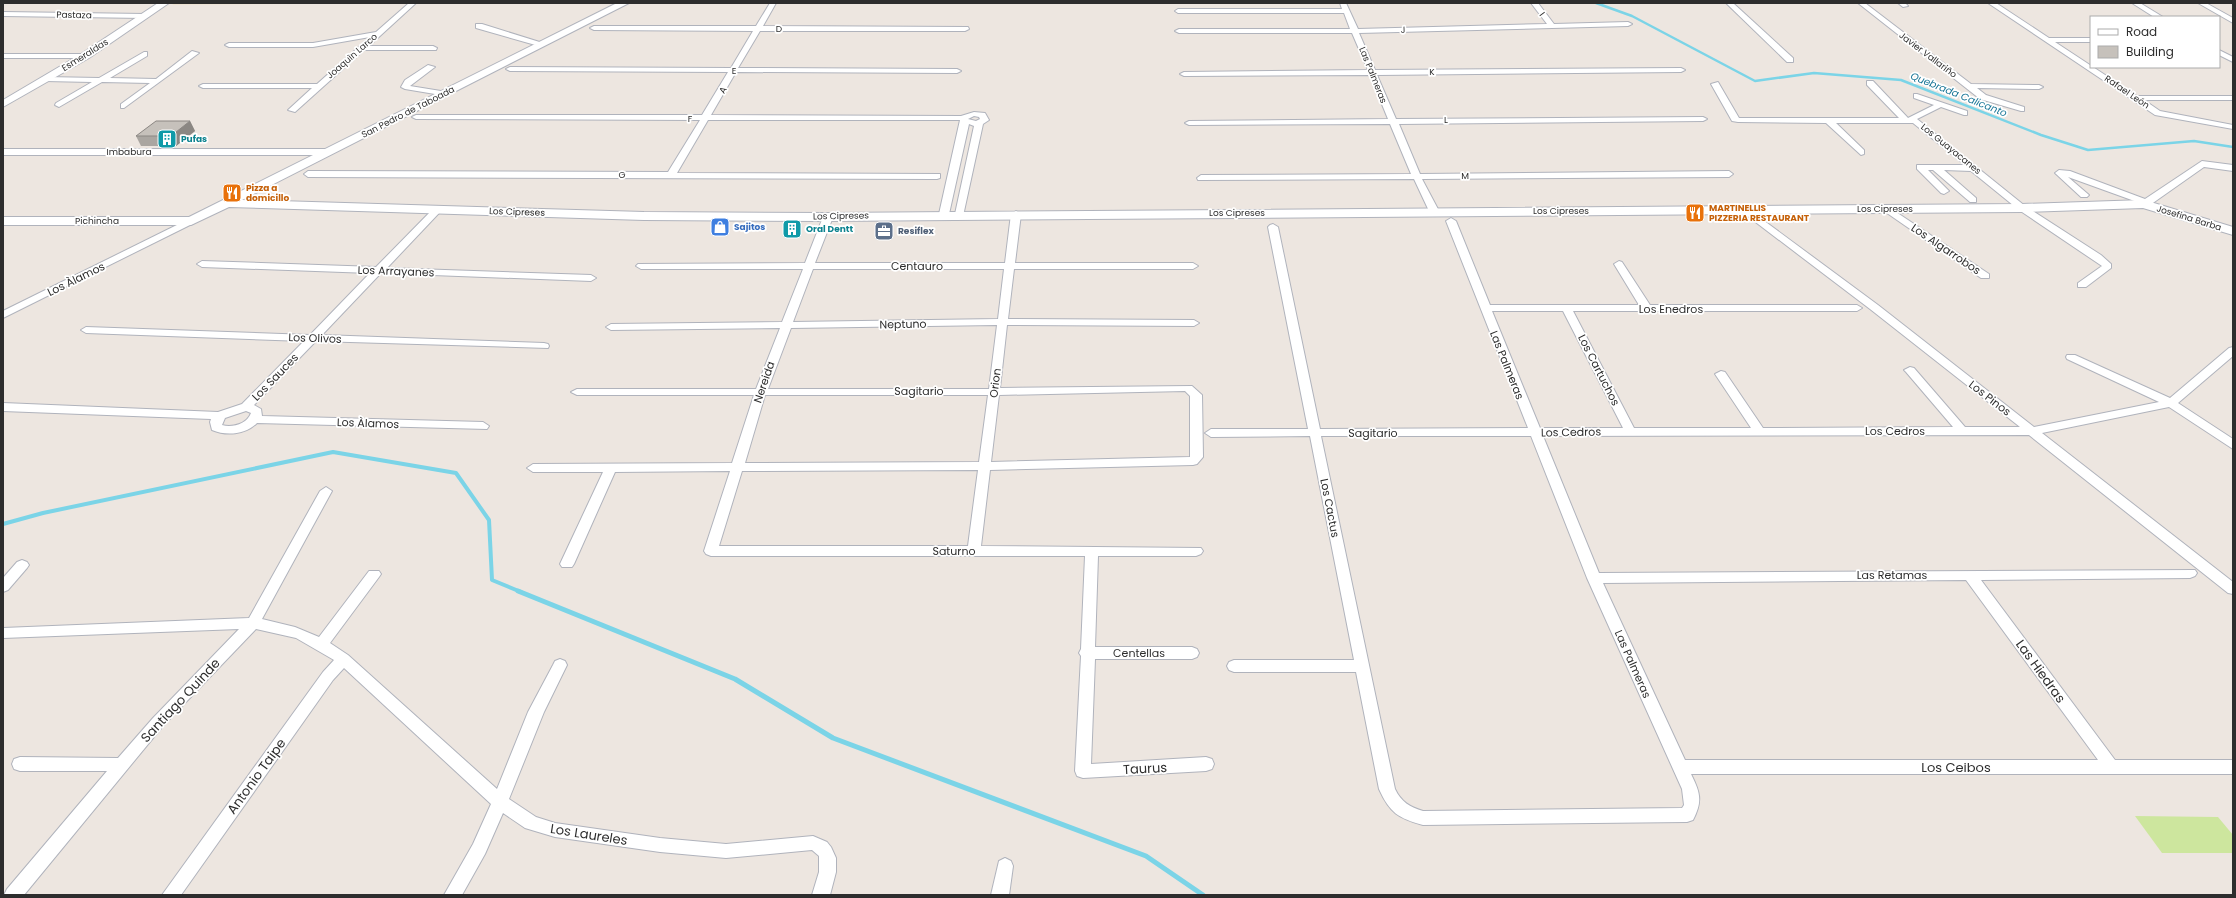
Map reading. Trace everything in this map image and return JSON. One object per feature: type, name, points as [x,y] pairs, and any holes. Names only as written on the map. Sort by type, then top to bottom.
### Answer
[{"type":"street","name":"Esmeraldas","points":[[3,104],[85,56],[164,3]]},
{"type":"street","name":"Joaquìn Larco","points":[[292,110],[413,3]]},
{"type":"street","name":"San Pedro de Taboada","points":[[191,221],[624,3]]},
{"type":"street","name":"A","points":[[671,176],[706,119],[773,3]]},
{"type":"street","name":"Las Palmeras","points":[[1343,3],[1356,31],[1392,121],[1434,211]]},
{"type":"street","name":"I","points":[[1534,3],[1551,25]]},
{"type":"street","points":[[1729,3],[1790,60]]},
{"type":"street","name":"Javier Vallariño","points":[[1861,3],[1984,97],[2021,109]]},
{"type":"street","name":"Rafael León","points":[[1991,3],[2090,68]]},
{"type":"street","points":[[2135,3],[2157,16]]},
{"type":"street","points":[[2201,3],[2233,21]]},
{"type":"street","points":[[1178,11],[1347,11]]},
{"type":"street","name":"Pastaza","points":[[3,14],[145,16]]},
{"type":"street","name":"J","points":[[1178,31],[1356,31],[1628,24]]},
{"type":"street","points":[[479,26],[542,44]]},
{"type":"street","name":"D","points":[[594,28],[965,29]]},
{"type":"street","points":[[229,45],[313,45],[378,34]]},
{"type":"street","points":[[2048,40],[2090,40]]},
{"type":"street","points":[[361,48],[433,48]]},
{"type":"street","points":[[124,106],[195,53]]},
{"type":"street","points":[[2220,53],[2233,60]]},
{"type":"street","points":[[59,105],[144,54]]},
{"type":"street","points":[[3,56],[85,56]]},
{"type":"street","points":[[431,67],[408,82],[405,87],[444,94]]},
{"type":"street","name":"Rafael León","points":[[2090,68],[2163,115],[2233,127]]},
{"type":"street","name":"E","points":[[510,69],[957,71]]},
{"type":"street","name":"K","points":[[1184,74],[1681,70]]},
{"type":"street","points":[[46,79],[158,81]]},
{"type":"street","points":[[1870,82],[1908,120],[1940,105]]},
{"type":"street","name":"Los Guayacanes","points":[[1715,84],[1734,119],[1738,120],[1908,120],[1922,124],[2022,208],[2098,257],[2108,266],[2082,285]]},
{"type":"street","points":[[203,86],[318,86]]},
{"type":"street","points":[[1969,86],[2039,87]]},
{"type":"street","points":[[1917,96],[1964,113]]},
{"type":"street","points":[[2136,98],[2233,98]]},
{"type":"street","name":"F","points":[[416,118],[964,120],[980,123],[960,214]]},
{"type":"street","name":"L","points":[[1189,123],[1703,119]]},
{"type":"street","points":[[944,214],[964,120]]},
{"type":"street","points":[[1828,120],[1861,152]]},
{"type":"street","name":"Imbabura","points":[[3,152],[327,152]]},
{"type":"street","points":[[2084,194],[2059,173],[2067,173],[2145,203],[2202,164],[2233,168]]},
{"type":"street","points":[[1944,191],[1920,167],[1934,166],[1974,168]]},
{"type":"street","points":[[1934,166],[1973,200]]},
{"type":"street","name":"G","points":[[308,174],[937,176]]},
{"type":"street","name":"M","points":[[1201,178],[1728,174]]},
{"type":"street","name":"Los Cipreses","points":[[227,203],[644,216],[2022,208],[2145,203]]},
{"type":"street","name":"Josefina Barba","points":[[2145,203],[2233,231]]},
{"type":"street","name":"Los Pinos","points":[[1744,209],[1874,307],[2233,589]]},
{"type":"street","name":"Los Algarrobos","points":[[1887,209],[1985,276]]},
{"type":"street","name":"Los Sauces","points":[[246,407],[437,210]]},
{"type":"street","name":"Orion","points":[[974,551],[1016,214]]},
{"type":"street","name":"Nereida","points":[[711,552],[760,391],[828,216]]},
{"type":"street","name":"Pichincha","points":[[3,221],[191,221]]},
{"type":"street","name":"Los Àlamos","points":[[3,315],[191,221]]},
{"type":"street","name":"Las Palmeras","points":[[1387,789],[1395,807],[1407,814],[1423,818],[1680,816],[1687,815],[1690,811],[1692,800],[1679,767],[1594,578],[1534,432],[1451,221]]},
{"type":"street","name":"Los Cactus","points":[[1273,227],[1387,789]]},
{"type":"street","name":"Los Arrayanes","points":[[202,264],[591,278]]},
{"type":"street","points":[[1619,264],[1647,309]]},
{"type":"street","name":"Centauro","points":[[640,266],[1193,266]]},
{"type":"street","name":"Los Enedros","points":[[1485,308],[1857,308]]},
{"type":"street","name":"Los Cartuchos","points":[[1567,309],[1630,431]]},
{"type":"street","name":"Neptuno","points":[[611,327],[784,326],[1003,322],[1194,323]]},
{"type":"street","name":"Los Olivos","points":[[86,330],[544,346]]},
{"type":"street","name":"Los Cedros","points":[[1534,432],[2032,432],[2171,403],[2233,350]]},
{"type":"street","points":[[2071,357],[2171,403],[2233,445]]},
{"type":"street","points":[[1910,370],[1962,431]]},
{"type":"street","points":[[1721,374],[1759,431]]},
{"type":"street","name":"Sagitario","points":[[577,392],[994,392],[1188,388],[1196,394],[1197,457],[1193,461],[984,466]]},
{"type":"street","points":[[3,407],[220,416],[232,410],[246,407],[255,409],[257,412],[254,420],[237,429],[224,430],[216,427],[215,424],[220,416]]},
{"type":"street","name":"Los Àlamos","points":[[254,420],[483,426]]},
{"type":"street","name":"Sagitario","points":[[1211,433],[1534,432]]},
{"type":"street","points":[[533,468],[984,466]]},
{"type":"street","points":[[568,564],[611,467]]},
{"type":"street","name":"Santiago Quinde","points":[[11,893],[158,722],[253,623],[326,491]]},
{"type":"street","points":[[1086,653],[1092,551]]},
{"type":"street","name":"Saturno","points":[[711,552],[1196,551]]},
{"type":"street","points":[[3,587],[22,565]]},
{"type":"street","name":"Las Retamas","points":[[1594,578],[2190,572]]},
{"type":"street","points":[[322,644],[374,574]]},
{"type":"street","name":"Las Hiedras","points":[[1970,575],[2112,768]]},
{"type":"street","name":"Los Laureles","points":[[3,633],[253,623],[279,626],[298,632],[322,644],[343,659],[500,802],[531,823],[555,830],[660,845],[726,851],[813,843],[821,845],[829,856],[828,869],[821,895]]},
{"type":"street","name":"Centellas","points":[[1086,653],[1192,653]]},
{"type":"street","name":"Taurus","points":[[1086,653],[1083,771],[1206,764]]},
{"type":"street","name":"Antonio Taipe","points":[[171,895],[328,676],[343,659]]},
{"type":"street","points":[[453,895],[479,849],[500,802],[536,712],[560,665]]},
{"type":"street","points":[[1234,666],[1362,666]]},
{"type":"street","points":[[20,764],[122,765]]},
{"type":"street","name":"Los Ceibos","points":[[1679,767],[2233,767]]},
{"type":"street","points":[[1000,895],[1006,866]]},
{"type":"shaded area","points":[[175,3],[407,3],[172,5]]},
{"type":"green space","points":[[2135,816],[2218,817],[2233,835],[2233,853],[2162,853]]},
{"type":"building","points":[[156,121],[190,121],[171,136],[136,136]]},
{"type":"waterway","name":"Quebrada Calicanto","points":[[1596,3],[1632,16],[1755,81],[1814,73],[1901,80],[2041,135],[2088,150],[2194,141],[2233,147]]},
{"type":"waterway","points":[[3,524],[43,513],[333,452],[456,473],[489,520],[492,580],[521,592]]},
{"type":"waterway","points":[[518,591],[735,679],[833,738],[1146,856],[1203,895]]},
{"type":"place","name":"Pufas","points":[[167,139]]},
{"type":"place","name":"Pizza a domicillo","points":[[232,193]]},
{"type":"place","name":"MARTINELLIS PIZZERIA RESTAURANT","points":[[1695,213]]},
{"type":"place","name":"Sajitos","points":[[720,227]]},
{"type":"place","name":"Oral Dentt","points":[[792,229]]},
{"type":"place","name":"Resiflex","points":[[884,231]]}]
